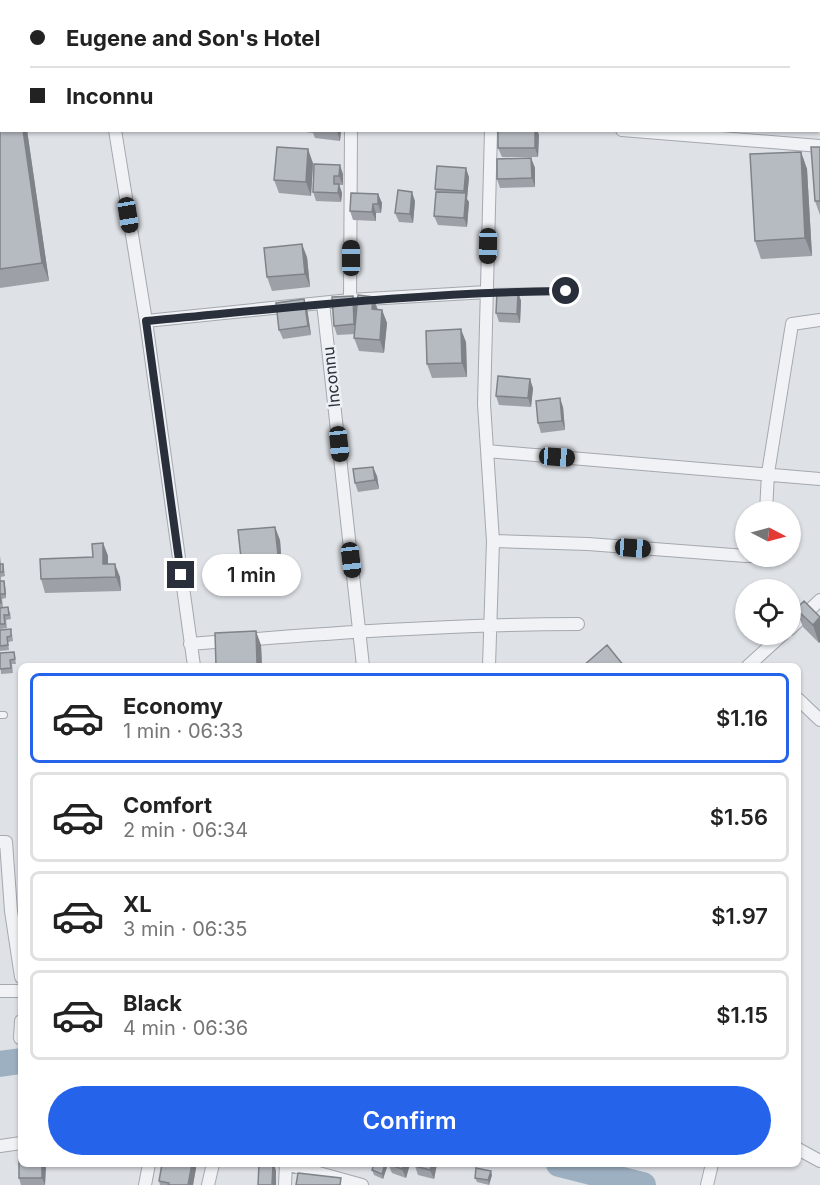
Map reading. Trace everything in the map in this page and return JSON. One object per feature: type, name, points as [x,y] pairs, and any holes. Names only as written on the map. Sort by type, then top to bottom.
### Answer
[{"type":"street","points":[[115,132],[146,321],[193,663]]},
{"type":"street","points":[[350,300],[351,132]]},
{"type":"street","points":[[489,663],[493,541],[484,404],[491,132]]},
{"type":"street","points":[[647,132],[820,146]]},
{"type":"street","points":[[146,321],[350,300],[488,292]]},
{"type":"street","name":"Inconnu","points":[[323,303],[363,663]]},
{"type":"street","points":[[767,501],[768,473],[792,324],[820,320]]},
{"type":"street","points":[[487,451],[820,479]]},
{"type":"street","points":[[493,541],[588,544],[735,555]]},
{"type":"street","points":[[801,618],[820,600]]},
{"type":"street","points":[[190,644],[359,630],[492,624],[578,624]]},
{"type":"street","points":[[755,663],[772,645]]},
{"type":"street","points":[[801,702],[820,720]]},
{"type":"street","points":[[3,842],[18,957]]},
{"type":"street","points":[[0,991],[18,991]]},
{"type":"street","points":[[0,1146],[18,1143]]},
{"type":"street","points":[[801,1151],[820,1161]]},
{"type":"street","points":[[145,1185],[148,1167]]},
{"type":"street","points":[[208,1185],[212,1167]]},
{"type":"street","points":[[285,1185],[286,1167]]},
{"type":"street","points":[[297,1167],[362,1185]]},
{"type":"street","points":[[706,1185],[710,1167]]},
{"type":"lane","points":[[488,292],[566,291]]},
{"type":"building","points":[[0,132],[23,132],[42,263],[0,269]]},
{"type":"building","points":[[498,132],[535,132],[535,148],[498,148]]},
{"type":"building","points":[[277,147],[308,149],[306,182],[274,180]]},
{"type":"building","points":[[811,147],[820,147],[820,201],[815,201]]},
{"type":"building","points":[[801,152],[805,238],[755,241],[750,154]]},
{"type":"building","points":[[531,158],[532,178],[497,179],[497,159]]},
{"type":"building","points":[[314,164],[340,165],[339,176],[334,176],[334,184],[339,184],[338,193],[313,192]]},
{"type":"building","points":[[437,166],[466,168],[464,191],[435,189]]},
{"type":"building","points":[[398,190],[412,192],[410,214],[395,213]]},
{"type":"building","points":[[436,192],[466,193],[464,218],[434,216]]},
{"type":"building","points":[[351,193],[378,194],[378,204],[373,204],[372,212],[350,211]]},
{"type":"building","points":[[302,244],[305,274],[267,277],[264,248]]},
{"type":"building","points":[[497,291],[518,292],[517,314],[496,313]]},
{"type":"building","points":[[358,295],[373,297],[372,309],[382,310],[380,340],[354,338]]},
{"type":"building","points":[[353,296],[354,324],[334,326],[332,297]]},
{"type":"building","points":[[304,299],[308,326],[279,330],[276,303]]},
{"type":"building","points":[[461,329],[462,363],[427,364],[426,331]]},
{"type":"building","points":[[498,376],[530,379],[528,398],[496,396]]},
{"type":"building","points":[[560,398],[562,421],[538,423],[536,401]]},
{"type":"building","points":[[373,467],[375,480],[355,483],[353,469]]},
{"type":"building","points":[[275,527],[278,555],[241,558],[238,530]]},
{"type":"building","points":[[103,543],[103,564],[115,564],[116,577],[41,579],[40,559],[93,557],[92,544]]},
{"type":"building","points":[[0,564],[3,564],[3,572],[0,572]]},
{"type":"building","points":[[0,581],[4,581],[5,594],[0,594]]},
{"type":"building","points":[[804,601],[820,617],[813,625],[801,614],[801,604]]},
{"type":"building","points":[[8,607],[9,615],[4,615],[5,624],[0,624],[0,608]]},
{"type":"building","points":[[11,629],[11,636],[7,637],[8,645],[0,646],[0,630]]},
{"type":"building","points":[[256,631],[257,663],[216,663],[215,633]]},
{"type":"building","points":[[607,645],[622,663],[586,663]]},
{"type":"building","points":[[14,652],[15,659],[10,660],[11,668],[0,669],[0,653]]},
{"type":"building","points":[[19,1167],[42,1167],[42,1178],[19,1178]]},
{"type":"building","points":[[161,1167],[191,1167],[188,1185],[168,1185],[169,1183],[159,1181]]},
{"type":"building","points":[[259,1167],[273,1167],[272,1185],[258,1185]]},
{"type":"building","points":[[373,1167],[384,1167],[382,1174],[372,1170]]},
{"type":"building","points":[[476,1168],[491,1171],[488,1180],[475,1178]]},
{"type":"building","points":[[298,1173],[341,1178],[340,1185],[296,1185]]},
{"type":"waterway","points":[[0,1064],[18,1061]]},
{"type":"waterway","points":[[571,1167],[643,1185]]},
{"type":"route","points":[[181,575],[146,321],[350,300],[488,292],[566,291]]}]
